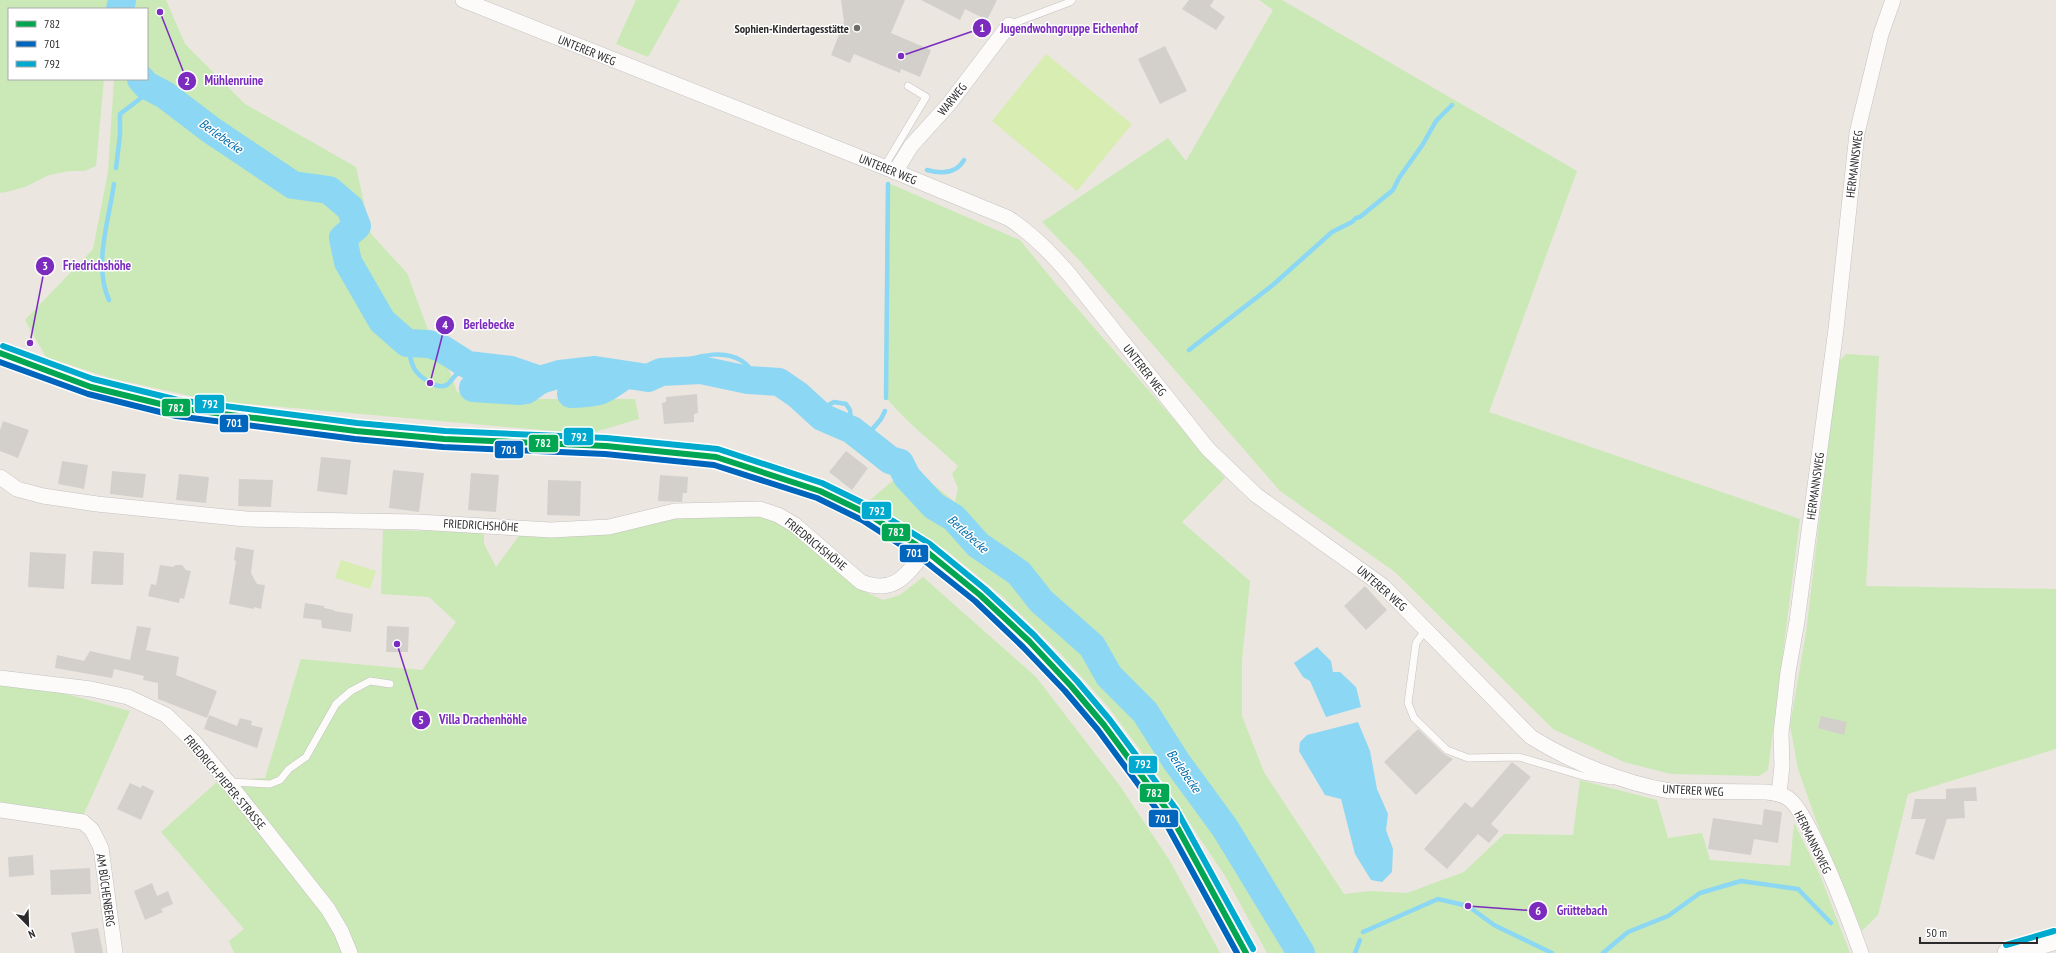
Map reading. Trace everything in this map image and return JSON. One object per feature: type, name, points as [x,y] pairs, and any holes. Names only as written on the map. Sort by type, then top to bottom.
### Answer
[{"type":"main road","points":[[0,353],[91,387],[177,408],[341,430],[428,438],[606,446],[716,457],[820,491],[866,513],[926,551],[980,595],[1029,641],[1071,686],[1104,725],[1170,814],[1246,953]]},
{"type":"main road","points":[[2008,953],[2056,939]]},
{"type":"street","name":"UNTERER WEG","points":[[463,0],[890,169],[1008,218],[1033,236],[1051,253],[1208,449],[1256,495],[1383,586],[1531,737],[1549,748],[1617,777],[1670,790],[1779,794]]},
{"type":"street","name":"HERMANNSWEG","points":[[1861,953],[1841,901],[1799,809],[1789,799],[1779,794],[1782,766],[1781,733],[1788,672],[1797,620],[1835,337],[1857,134],[1881,34],[1893,0]]},
{"type":"street","name":"WARWEG","points":[[890,169],[949,104],[1009,25]]},
{"type":"street","name":"FRIEDRICHSHÖHE","points":[[0,477],[17,489],[43,496],[97,504],[246,519],[401,521],[551,530],[609,527],[675,511],[760,509],[778,515],[795,525],[861,582],[872,586],[881,587],[899,582],[926,551]]},
{"type":"street","name":"FRIEDRICH-PIEPER-STRASSE","points":[[0,678],[91,688],[128,697],[166,715],[195,743],[227,781],[328,909],[350,953]]},
{"type":"street","name":"AM BÜCHENBERG","points":[[0,810],[83,822],[92,830],[101,848],[115,953]]},
{"type":"lane","points":[[1009,25],[1072,0]]},
{"type":"lane","points":[[890,169],[926,97],[908,86]]},
{"type":"lane","points":[[1426,629],[1416,643],[1408,703],[1414,718],[1448,750],[1468,758],[1519,758],[1610,782],[1617,777]]},
{"type":"lane","points":[[227,781],[270,784],[280,780],[289,769],[306,758],[336,704],[350,690],[370,681],[390,684]]},
{"type":"green space","points":[[0,0],[166,0],[185,44],[245,104],[356,167],[371,234],[407,273],[438,357],[448,367],[457,392],[479,399],[635,399],[639,419],[588,434],[213,401],[110,378],[46,357],[25,320],[93,249],[108,172],[114,80],[148,80],[148,8],[8,8],[8,80],[104,80],[96,166],[85,171],[69,171],[49,175],[25,187],[2,193],[0,192]]},
{"type":"green space","points":[[636,0],[680,0],[648,57],[616,44]]},
{"type":"green space","points":[[1259,0],[1282,0],[1577,171],[1489,412],[1800,519],[1768,770],[1759,776],[1671,774],[1624,762],[1553,729],[1395,572],[1280,491],[1080,261],[1042,222],[1168,138],[1186,161],[1273,10]]},
{"type":"green space","points":[[1046,54],[1132,124],[1077,191],[992,121]]},
{"type":"green space","points":[[886,182],[1020,240],[1056,284],[1225,478],[1182,522],[1250,581],[1242,660],[1242,716],[1264,772],[1344,894],[1370,891],[1407,893],[1464,872],[1504,834],[1573,835],[1580,780],[1657,800],[1668,838],[1702,833],[1710,860],[1790,866],[1794,823],[1820,875],[1850,953],[1267,953],[1225,876],[1151,765],[1110,709],[1063,656],[1002,596],[946,550],[869,501],[910,466],[955,502],[958,488],[952,474],[958,466],[910,423],[884,395]]},
{"type":"green space","points":[[1846,354],[1879,356],[1866,586],[2056,589],[2056,749],[1908,794],[1878,915],[1862,931],[1817,823],[1798,769],[1790,725],[1806,633],[1838,362]]},
{"type":"green space","points":[[759,507],[792,514],[865,592],[883,600],[900,595],[923,577],[1036,677],[1120,786],[1170,861],[1220,953],[234,953],[229,941],[244,929],[161,832],[219,780],[265,778],[301,659],[422,670],[456,622],[429,597],[381,594],[383,530],[484,532],[484,544],[496,567],[519,536],[611,528],[692,513]]},
{"type":"green space","points":[[341,560],[376,571],[370,589],[335,578]]},
{"type":"green space","points":[[0,685],[55,691],[130,711],[83,816],[6,805],[0,802]]},
{"type":"water","points":[[1317,647],[1331,661],[1333,672],[1340,672],[1356,687],[1361,707],[1326,717],[1310,681],[1303,677],[1294,663]]},
{"type":"water","points":[[1358,722],[1370,751],[1377,789],[1388,814],[1386,830],[1393,849],[1392,872],[1382,882],[1371,880],[1355,854],[1341,799],[1325,795],[1299,751],[1300,742],[1307,735]]},
{"type":"building","points":[[841,0],[905,0],[891,33],[931,50],[920,77],[901,69],[900,73],[854,54],[850,63],[831,55],[844,22]]},
{"type":"building","points":[[921,0],[997,0],[987,20],[965,9],[960,20]]},
{"type":"building","points":[[1189,0],[1214,0],[1210,6],[1225,17],[1216,30],[1182,9]]},
{"type":"building","points":[[1165,46],[1187,91],[1160,104],[1138,59]]},
{"type":"building","points":[[697,394],[698,413],[694,414],[694,422],[664,424],[662,403],[666,402],[666,397]]},
{"type":"building","points":[[3,421],[29,430],[18,458],[0,451],[0,430]]},
{"type":"building","points":[[846,451],[868,468],[852,490],[829,472]]},
{"type":"building","points":[[321,457],[351,460],[347,495],[317,491]]},
{"type":"building","points":[[62,461],[88,465],[84,489],[58,484]]},
{"type":"building","points":[[393,470],[424,473],[419,512],[389,508]]},
{"type":"building","points":[[112,471],[146,474],[143,498],[110,494]]},
{"type":"building","points":[[471,473],[499,475],[496,512],[468,510]]},
{"type":"building","points":[[179,474],[209,477],[206,503],[176,500]]},
{"type":"building","points":[[660,475],[688,477],[687,493],[683,493],[682,502],[658,501]]},
{"type":"building","points":[[239,479],[273,480],[271,507],[238,506]]},
{"type":"building","points":[[548,480],[581,481],[580,516],[547,515]]},
{"type":"building","points":[[236,547],[254,550],[251,573],[257,584],[265,585],[261,609],[229,604],[236,561],[234,560]]},
{"type":"building","points":[[93,551],[124,553],[123,585],[91,584]]},
{"type":"building","points":[[30,552],[66,554],[64,589],[28,587]]},
{"type":"building","points":[[160,565],[173,567],[176,565],[182,565],[186,570],[191,571],[184,599],[180,598],[179,603],[148,596],[151,584],[156,585]]},
{"type":"building","points":[[1365,586],[1387,610],[1366,630],[1344,606]]},
{"type":"building","points":[[305,603],[324,606],[324,608],[334,611],[353,614],[351,632],[322,628],[321,620],[303,618]]},
{"type":"building","points":[[137,626],[151,628],[146,650],[179,657],[176,675],[217,691],[207,718],[158,699],[158,683],[143,680],[144,676],[114,669],[112,678],[55,668],[57,655],[84,661],[90,651],[130,660]]},
{"type":"building","points":[[387,626],[409,627],[408,652],[386,652]]},
{"type":"building","points":[[209,715],[237,726],[240,718],[252,721],[251,725],[263,728],[257,748],[204,729]]},
{"type":"building","points":[[1821,716],[1847,722],[1844,735],[1818,728]]},
{"type":"building","points":[[1418,729],[1444,754],[1453,759],[1416,795],[1384,762]]},
{"type":"building","points":[[1512,762],[1531,777],[1491,824],[1499,831],[1489,843],[1478,834],[1447,869],[1424,849],[1465,802],[1472,808]]},
{"type":"building","points":[[130,783],[141,788],[142,785],[154,791],[141,820],[117,809]]},
{"type":"building","points":[[1976,787],[1977,801],[1964,801],[1965,818],[1947,819],[1934,860],[1915,854],[1926,819],[1911,819],[1915,799],[1946,799],[1946,789]]},
{"type":"building","points":[[1764,809],[1782,812],[1778,843],[1754,839],[1751,855],[1708,849],[1713,818],[1762,825]]},
{"type":"building","points":[[33,855],[34,875],[9,877],[8,857]]},
{"type":"building","points":[[90,868],[91,894],[51,895],[50,870]]},
{"type":"building","points":[[152,883],[157,896],[168,891],[173,904],[161,909],[163,912],[145,920],[134,891]]},
{"type":"building","points":[[98,928],[103,953],[75,953],[71,933]]},
{"type":"waterway","name":"Berlebecke","points":[[120,8],[122,0]]},
{"type":"waterway","name":"Berlebecke","points":[[142,80],[146,85],[165,95],[211,130],[293,185],[329,190],[350,208],[357,226],[343,238],[348,262],[382,321],[407,343],[429,344],[441,348],[468,365],[511,370],[540,380],[560,374],[595,370],[648,378],[661,372],[701,370],[748,380],[779,382],[798,395],[822,417],[852,430],[890,460],[900,463],[907,477],[934,506],[954,518],[978,545],[1019,573],[1041,601],[1092,646],[1109,676],[1145,712],[1176,761],[1225,828],[1301,953]]},
{"type":"waterway","points":[[116,168],[120,135],[120,114],[145,95],[155,90]]},
{"type":"waterway","points":[[1189,350],[1274,284],[1332,232],[1360,217],[1393,190],[1399,178],[1423,144],[1436,121],[1452,105]]},
{"type":"waterway","points":[[927,170],[948,172],[957,168],[964,160]]},
{"type":"waterway","points":[[109,300],[104,286],[102,257],[114,184]]},
{"type":"waterway","points":[[886,398],[888,184]]},
{"type":"waterway","name":"Berlebecke","points":[[407,343],[414,368],[424,379],[434,385],[444,386],[448,384],[459,371],[468,365]]},
{"type":"waterway","points":[[661,372],[672,366],[699,357],[726,355],[739,359],[749,367],[756,380]]},
{"type":"waterway","points":[[571,394],[595,392],[611,385],[625,375]]},
{"type":"waterway","points":[[473,388],[518,391],[526,390],[540,380]]},
{"type":"waterway","points":[[816,412],[834,402],[846,404],[850,410],[852,430]]},
{"type":"waterway","points":[[864,439],[881,419],[885,411]]},
{"type":"waterway","points":[[1603,953],[1628,932],[1668,916],[1700,893],[1741,881],[1798,889],[1831,923]]},
{"type":"waterway","points":[[1363,932],[1438,899],[1468,906],[1494,925],[1552,953]]},
{"type":"waterway","points":[[1355,953],[1360,940]]},
{"type":"transit line","name":"792","points":[[3,346],[93,379],[178,400],[357,423],[445,431],[607,438],[718,449],[822,483],[869,506],[930,544],[985,589],[1034,635],[1077,681],[1110,720],[1176,809],[1253,949]]},
{"type":"transit line","name":"782","points":[[0,353],[91,387],[177,408],[356,431],[444,439],[606,446],[716,457],[820,491],[866,513],[926,551],[980,595],[1029,641],[1071,686],[1104,725],[1170,814],[1246,953]]},
{"type":"transit line","name":"701","points":[[0,362],[88,394],[176,416],[355,439],[443,447],[605,454],[714,465],[817,498],[862,520],[921,558],[975,601],[1023,647],[1065,691],[1098,730],[1163,818],[1237,953]]},
{"type":"transit line","name":"792","points":[[2006,945],[2054,931]]},
{"type":"place","name":"Mühlenruine","points":[[160,12]]},
{"type":"place","name":"Sophien-Kindertagesstätte","points":[[857,28]]},
{"type":"place","name":"Jugendwohngruppe Eichenhof","points":[[901,56]]},
{"type":"place","name":"Friedrichshöhe","points":[[30,343]]},
{"type":"place","name":"Berlebecke","points":[[430,383]]},
{"type":"place","name":"Villa Drachenhöhle","points":[[397,644]]},
{"type":"place","name":"Grüttebach","points":[[1468,906]]}]
